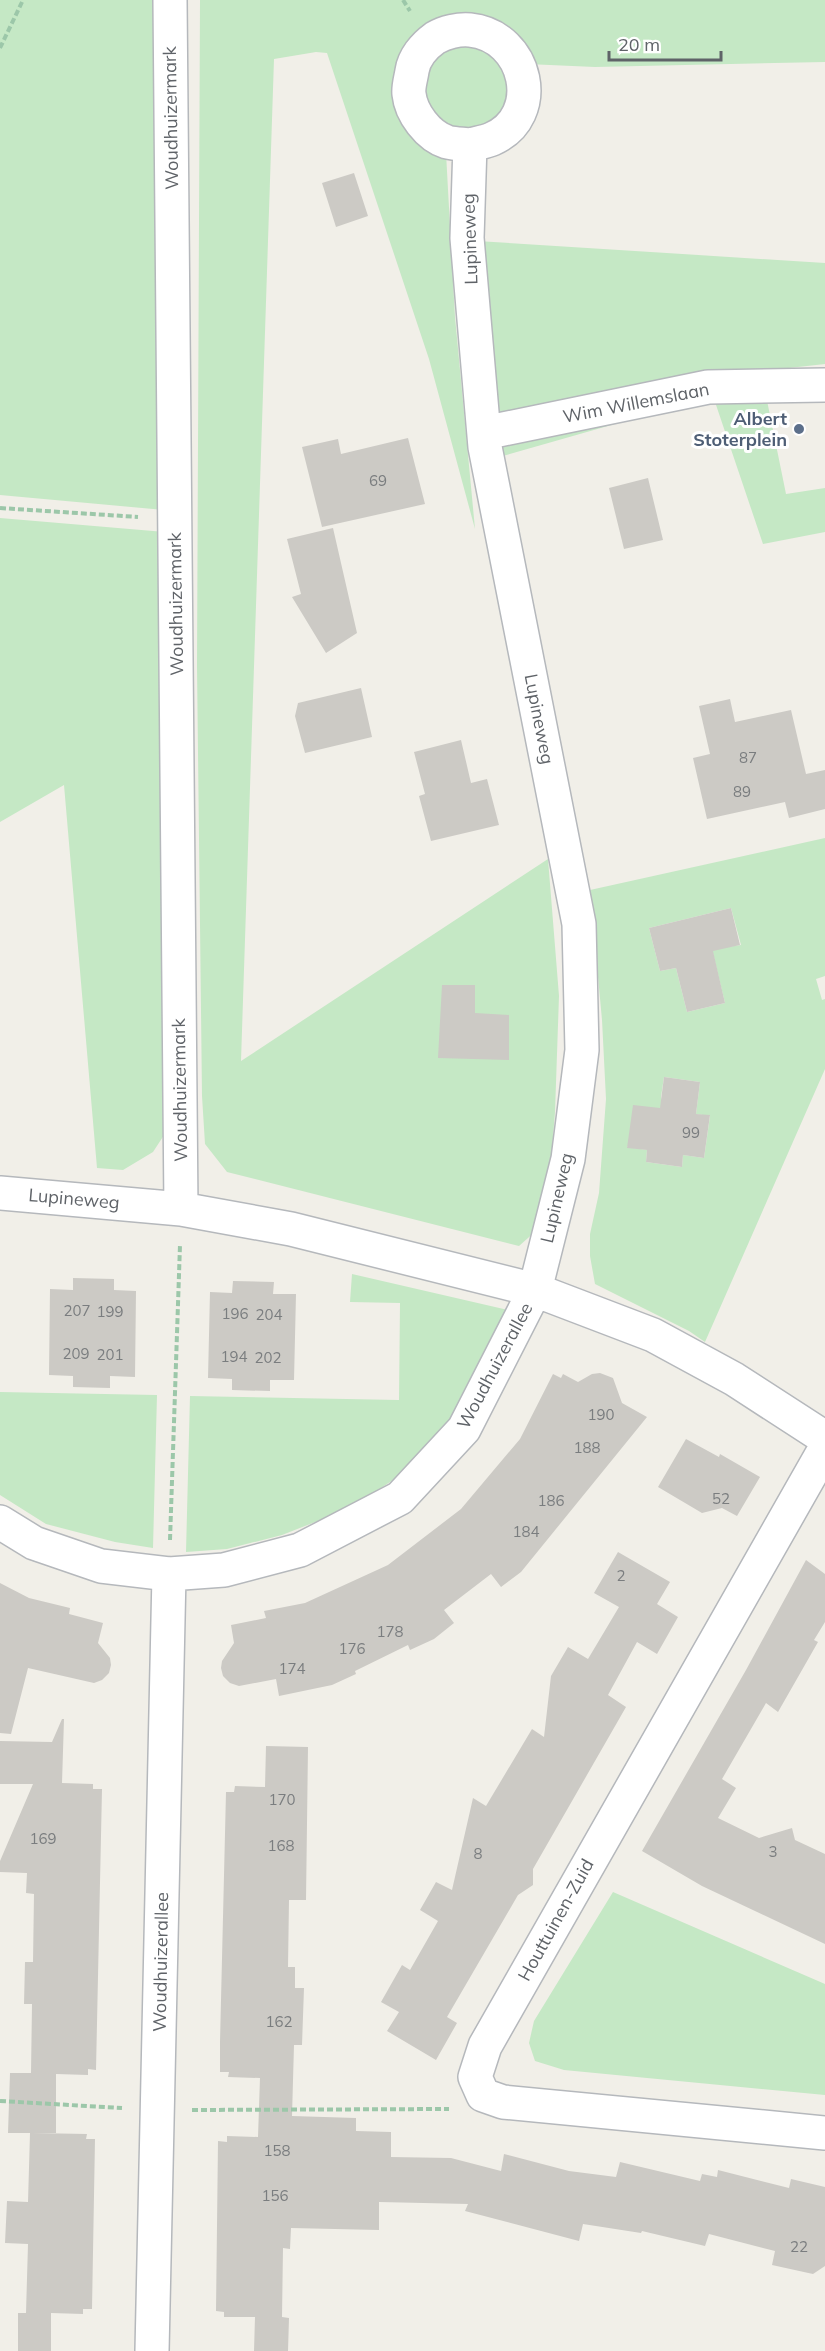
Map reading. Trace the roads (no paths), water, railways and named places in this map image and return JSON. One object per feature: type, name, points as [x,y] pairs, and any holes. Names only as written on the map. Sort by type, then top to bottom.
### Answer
[{"type":"street","name":"Woudhuizermark","points":[[170,0],[181,1209]]},
{"type":"street","name":"Lupineweg","points":[[470,145],[467,238],[484,433],[579,924],[582,1050],[568,1159],[535,1290]]},
{"type":"street","name":"Wim Willemslaan","points":[[484,433],[708,387],[825,385]]},
{"type":"street","name":"Lupineweg","points":[[0,1193],[181,1209],[291,1229],[535,1290],[653,1335],[734,1379],[825,1438]]},
{"type":"street","name":"Woudhuizerallee","points":[[0,1522],[34,1543],[101,1566],[169,1574],[224,1570],[300,1550],[400,1498],[464,1429],[535,1290]]},
{"type":"street","name":"Houttuinen-Zuid","points":[[825,1449],[485,2046],[475,2077],[483,2095],[503,2102],[825,2133]]},
{"type":"street","name":"Woudhuizerallee","points":[[152,2351],[169,1574]]},
{"type":"place","name":"Albert Stoterplein","points":[[799,429]]}]
